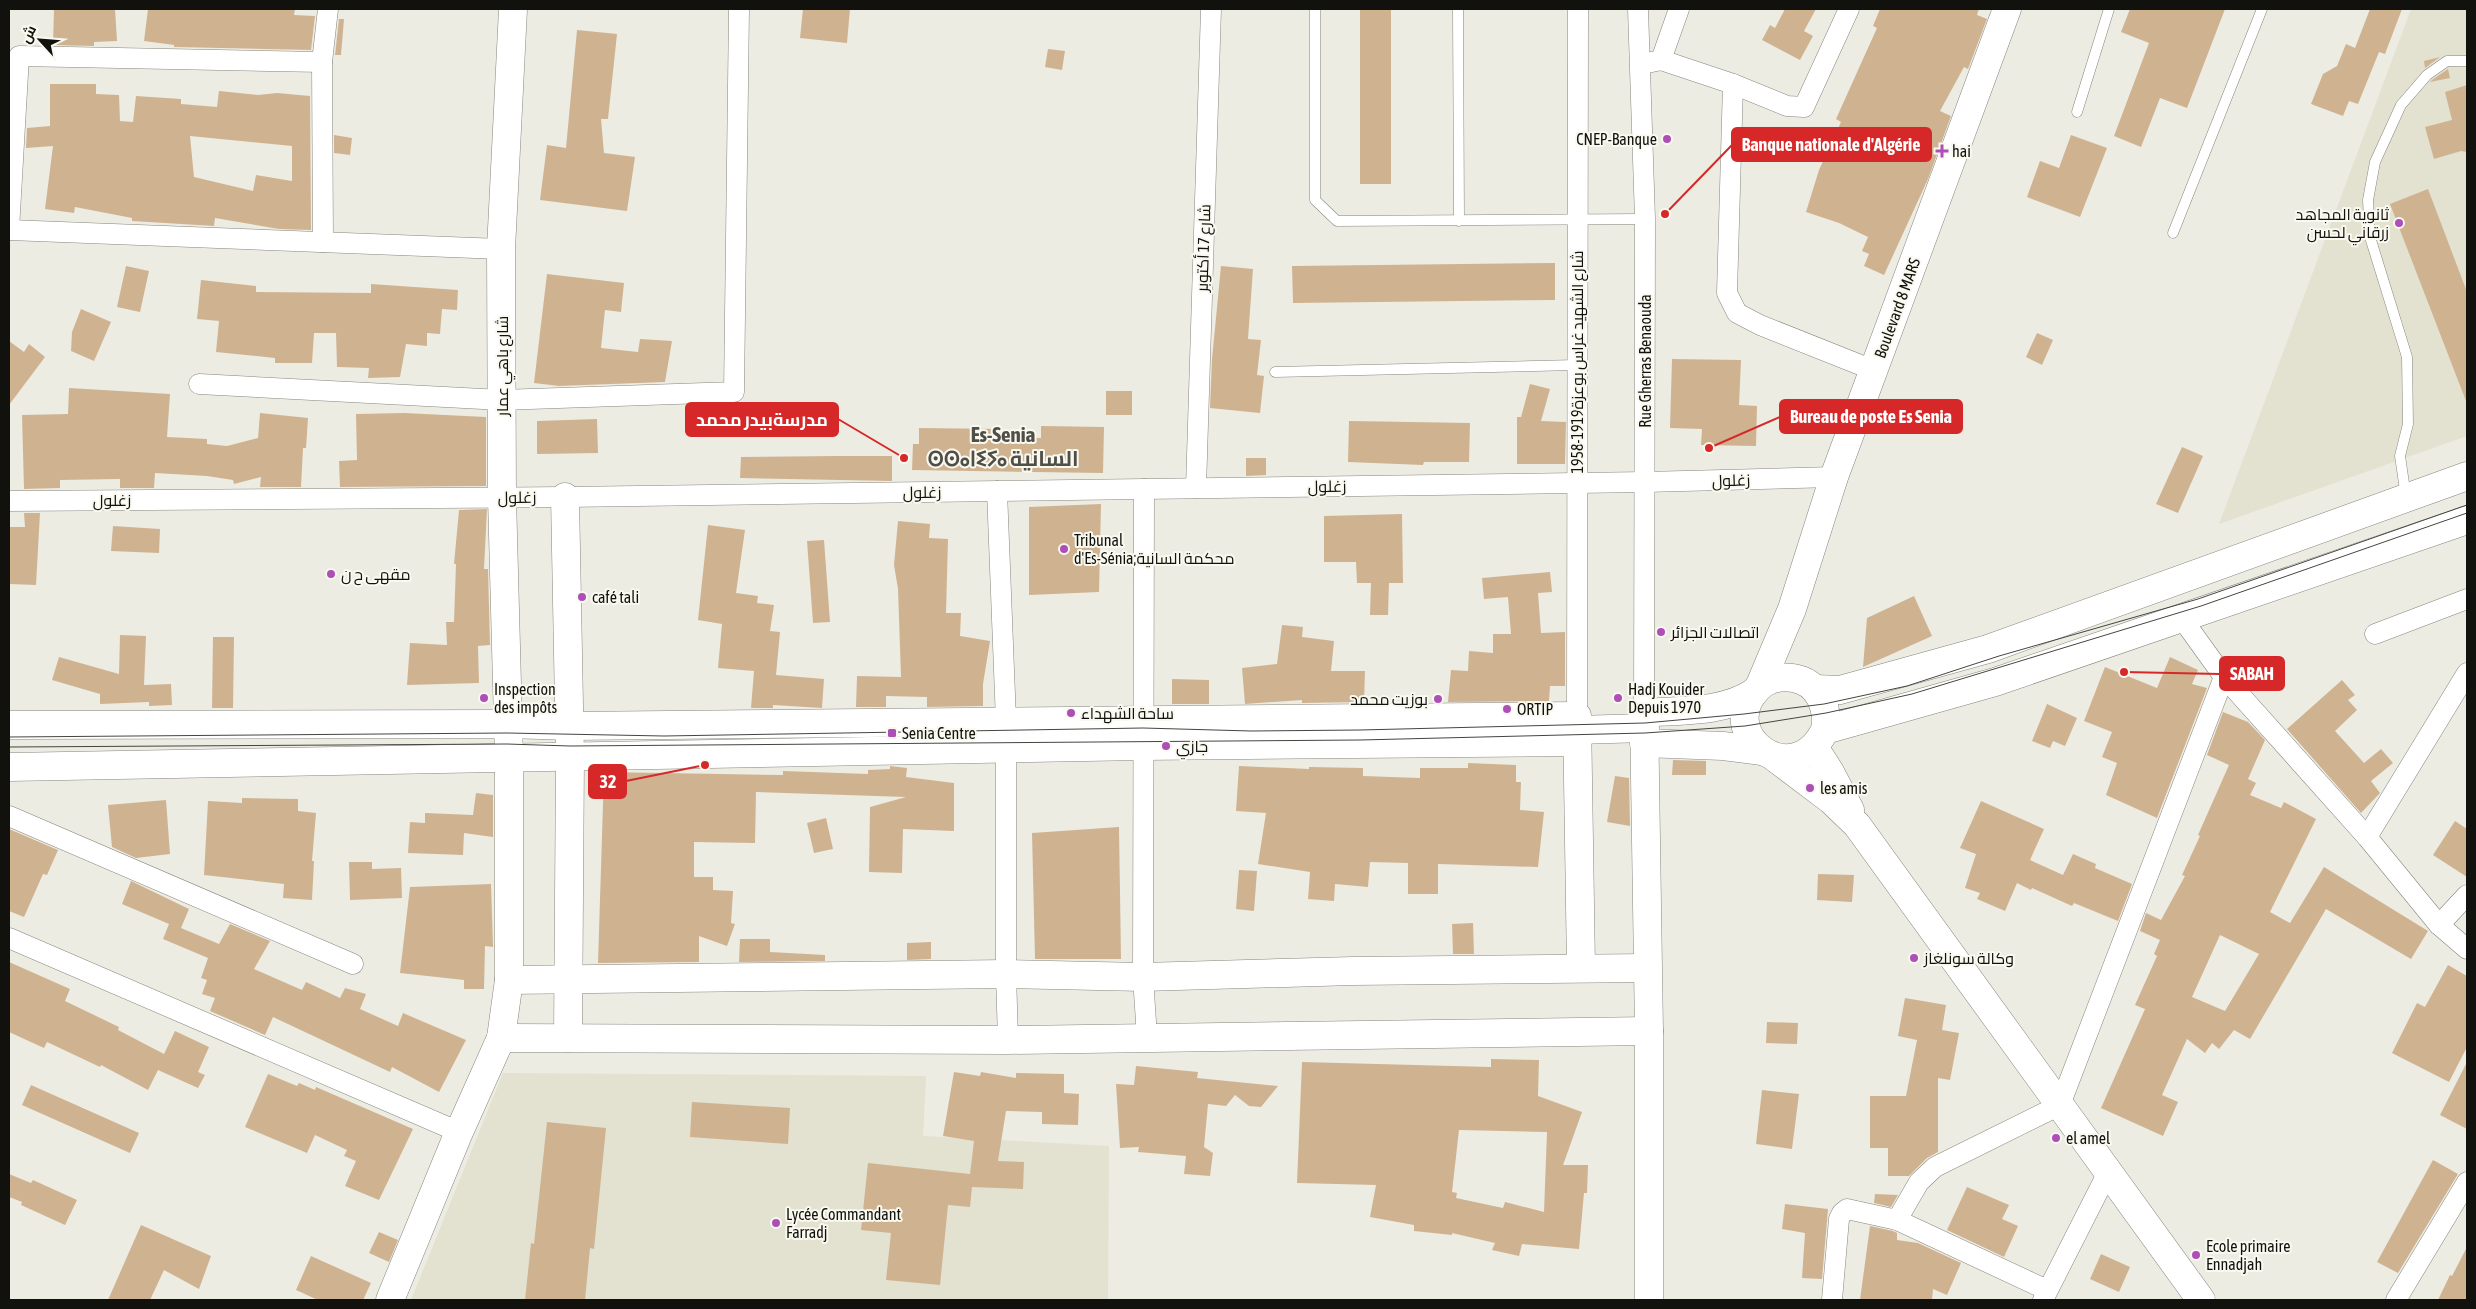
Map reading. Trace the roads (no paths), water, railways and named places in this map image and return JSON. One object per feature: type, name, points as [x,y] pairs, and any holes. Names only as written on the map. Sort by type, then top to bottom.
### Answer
[{"type":"main road","name":"شارع باهي عمار","points":[[390,1300],[459,1132],[501,1038],[509,980],[509,759],[506,724],[502,497],[501,249],[514,9]]},
{"type":"main road","name":"Boulevard 8 MARS","points":[[1792,609],[1834,477],[2007,9]]},
{"type":"main road","points":[[1645,728],[1713,707],[1737,702],[1772,679],[1786,677],[1807,684],[1840,690],[1988,649],[2467,476]]},
{"type":"main road","points":[[565,497],[570,726],[568,1038]]},
{"type":"main road","points":[[9,725],[506,724],[570,726],[1006,721],[1142,733],[1645,728],[1704,744],[1795,758],[1819,738],[2183,620],[2467,520]]},
{"type":"main road","points":[[1792,609],[1791,632],[1807,684],[1824,704],[1826,713],[1819,738],[1835,780],[1857,825],[2201,1300]]},
{"type":"main road","points":[[1792,609],[1744,714],[1745,726],[1754,745],[1831,800],[1857,825]]},
{"type":"main road","points":[[1645,728],[1649,1031],[1649,1300]]},
{"type":"main road","points":[[1577,729],[1581,968]]},
{"type":"main road","points":[[9,767],[1006,749],[1142,733]]},
{"type":"main road","points":[[509,980],[1006,974],[1143,977],[1647,968]]},
{"type":"main road","points":[[501,1038],[1008,1040],[1649,1031]]},
{"type":"street","points":[[323,242],[322,62],[328,9]]},
{"type":"street","points":[[198,384],[502,400],[734,392],[739,9]]},
{"type":"street","name":"شارع 17 أكتوبر","points":[[1196,488],[1211,9]]},
{"type":"street","name":"شارع الشهيد غراس بوعزة1919-1958","points":[[1577,729],[1576,365],[1578,9]]},
{"type":"street","name":"Rue Gherras Benaouda","points":[[1638,9],[1638,64],[1645,219],[1645,728]]},
{"type":"street","points":[[1661,60],[1679,9]]},
{"type":"street","points":[[1638,64],[1661,60],[1733,84],[1787,106],[1804,108],[1849,9]]},
{"type":"street","points":[[322,62],[19,56],[9,230],[501,249]]},
{"type":"street","points":[[1733,84],[1727,293],[1737,313],[1760,325],[1874,370]]},
{"type":"street","name":"زغلول","points":[[9,501],[565,497],[1645,482],[1834,477]]},
{"type":"street","points":[[1144,489],[1143,977],[1147,1037]]},
{"type":"street","points":[[997,491],[1006,721],[1006,974],[1008,1040]]},
{"type":"street","points":[[2375,634],[2467,599]]},
{"type":"street","points":[[2183,620],[2224,677],[2367,837],[2439,925],[2467,949]]},
{"type":"street","points":[[2367,837],[2467,673]]},
{"type":"street","points":[[1897,1220],[1919,1182],[1934,1167],[2060,1105],[2224,677]]},
{"type":"street","points":[[9,816],[353,964]]},
{"type":"street","points":[[2439,925],[2467,895]]},
{"type":"street","points":[[9,938],[459,1132]]},
{"type":"street","points":[[1832,1300],[1842,1213],[1847,1209],[1897,1220],[2045,1295],[2108,1172]]},
{"type":"street","points":[[2396,1300],[2467,1182]]},
{"type":"lane","points":[[1315,9],[1315,200],[1338,221],[1577,221],[1645,219]]},
{"type":"lane","points":[[1458,9],[1459,221]]},
{"type":"lane","points":[[2077,112],[2109,9]]},
{"type":"lane","points":[[2173,233],[2262,9]]},
{"type":"lane","points":[[2406,498],[2400,456],[2408,424],[2407,357],[2370,237],[2368,200],[2375,162],[2401,105],[2427,75],[2447,61],[2467,61]]},
{"type":"lane","points":[[1275,372],[1576,365]]},
{"type":"tram line","points":[[9,737],[507,733],[664,736],[1143,728],[1251,731],[1360,730],[1645,723],[1744,714],[1824,704],[1907,686],[1999,656],[2198,599],[2467,505]]},
{"type":"tram line","points":[[9,747],[507,744],[570,746],[1360,740],[1645,733],[1745,726],[1826,713],[1912,694],[2201,606],[2467,513]]},
{"type":"place","name":"CNEP-Banque","points":[[1667,139]]},
{"type":"place","name":"hai","points":[[1942,151]]},
{"type":"place","name":"Banque nationale d'Algérie","points":[[1665,214]]},
{"type":"place","name":"ثانوية المجاهد زرقاني لحسن","points":[[2399,223]]},
{"type":"place","name":"Bureau de poste Es Senia","points":[[1709,448]]},
{"type":"place","name":"مدرسةبيدر محمد","points":[[904,458]]},
{"type":"place","name":"Tribunal d'Es-Sénia;محكمة السانية","points":[[1064,549]]},
{"type":"place","name":"مقهى ح ن","points":[[331,574]]},
{"type":"place","name":"café tali","points":[[582,597]]},
{"type":"place","name":"اتصالات الجزائر","points":[[1661,632]]},
{"type":"place","name":"SABAH","points":[[2124,672]]},
{"type":"place","name":"Inspection des impôts","points":[[484,698]]},
{"type":"place","name":"Hadj Kouider Depuis 1970","points":[[1618,698]]},
{"type":"place","name":"بوزيت محمد","points":[[1438,699]]},
{"type":"place","name":"ORTIP","points":[[1507,709]]},
{"type":"place","name":"ساحة الشهداء","points":[[1071,713]]},
{"type":"place","name":"Senia Centre","points":[[892,733]]},
{"type":"place","name":"جازي","points":[[1166,746]]},
{"type":"place","name":"32","points":[[705,765]]},
{"type":"place","name":"les amis","points":[[1810,788]]},
{"type":"place","name":"وكالة سونلغاز","points":[[1914,958]]},
{"type":"place","name":"el amel","points":[[2056,1138]]},
{"type":"place","name":"Lycée Commandant Farradj","points":[[776,1223]]},
{"type":"place","name":"Ecole primaire Ennadjah","points":[[2196,1255]]},
{"type":"district","name":"Es-Senia ⵙⵙⴰⵏⵉⵢⴰ السانية","points":[[1003,447]]}]
